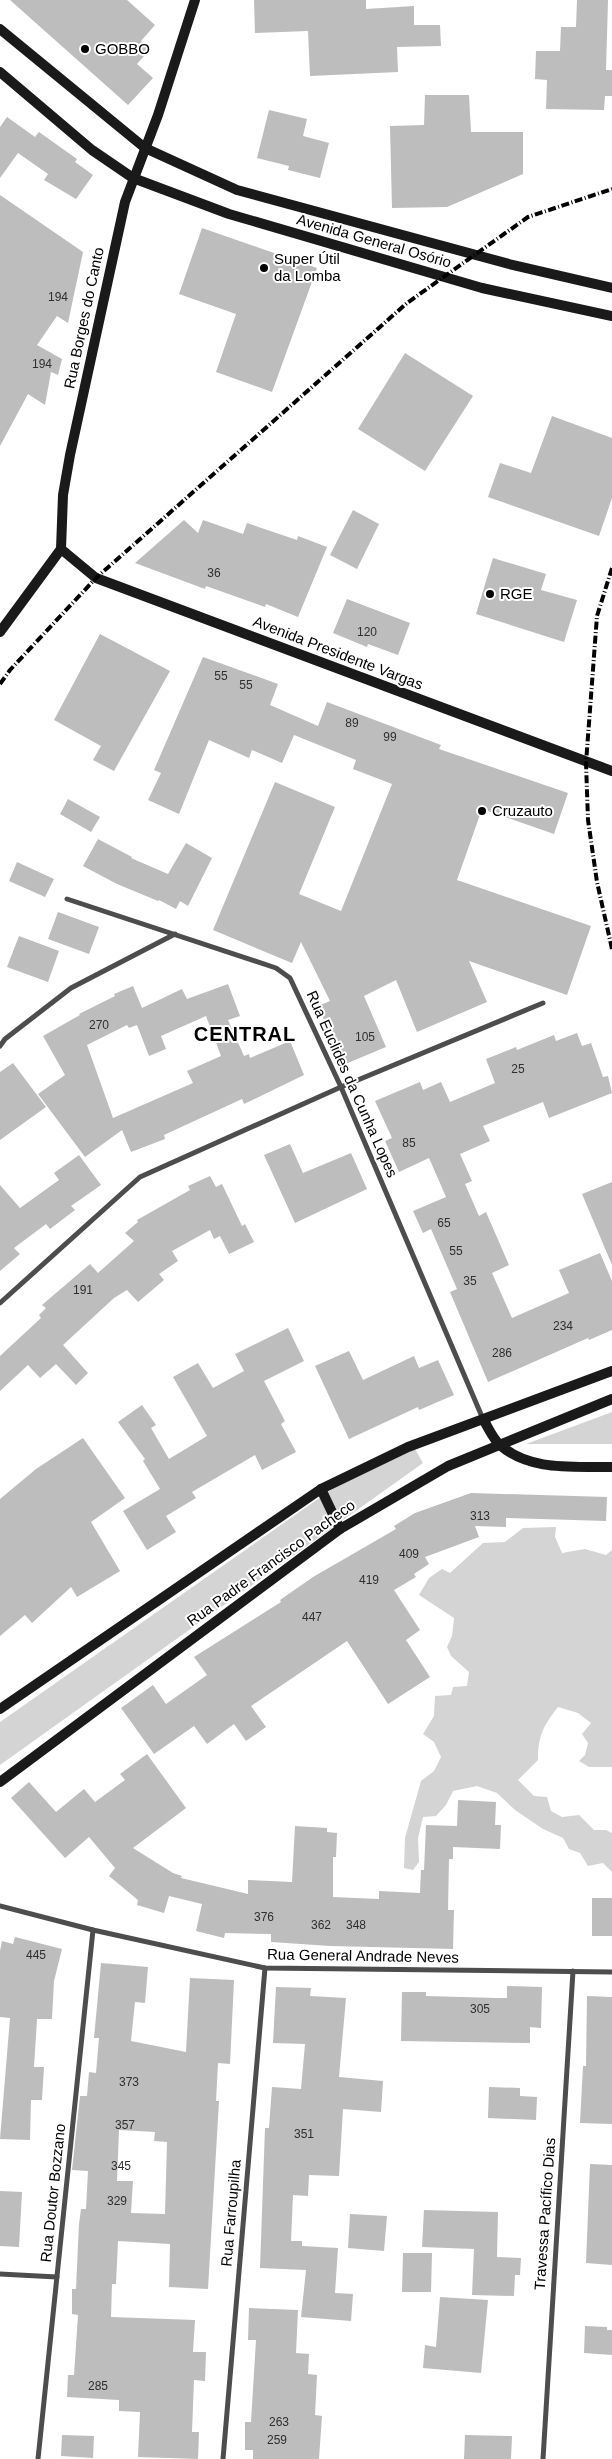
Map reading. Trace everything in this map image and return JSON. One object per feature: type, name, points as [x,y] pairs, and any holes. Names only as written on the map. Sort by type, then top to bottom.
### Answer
[{"type":"main road","name":"Rua Borges do Canto","points":[[62,549],[63,495],[70,455],[125,202],[158,115],[195,0]]},
{"type":"main road","name":"Avenida General Osório","points":[[0,29],[145,148],[237,190],[509,264],[612,288]]},
{"type":"main road","name":"Avenida General Osório","points":[[0,72],[92,150],[133,178],[229,214],[482,288],[612,316]]},
{"type":"main road","points":[[0,632],[62,549]]},
{"type":"main road","name":"Avenida Presidente Vargas","points":[[62,549],[96,578],[612,771]]},
{"type":"main road","name":"Rua Padre Francisco Pacheco","points":[[0,1709],[321,1489],[408,1447],[612,1371]]},
{"type":"main road","name":"Rua Padre Francisco Pacheco","points":[[0,1782],[340,1529],[448,1466],[612,1399]]},
{"type":"main road","points":[[483,1419],[499,1445],[525,1461],[547,1466],[612,1467]]},
{"type":"main road","points":[[321,1489],[340,1529]]},
{"type":"street","name":"Rua Euclides da Cunha Lopes","points":[[67,899],[276,968],[290,978],[341,1088],[483,1419]]},
{"type":"street","points":[[0,1046],[5,1039],[71,988],[175,934]]},
{"type":"street","points":[[0,1303],[140,1177],[341,1088],[543,1003]]},
{"type":"street","name":"Rua General Andrade Neves","points":[[0,1906],[93,1930],[265,1968],[612,1972]]},
{"type":"street","name":"Rua Doutor Bozzano","points":[[38,2459],[93,1930]]},
{"type":"street","name":"Rua Farroupilha","points":[[223,2459],[265,1968]]},
{"type":"street","name":"Travessa Pacífico Dias","points":[[543,2459],[573,1971]]},
{"type":"street","points":[[0,2274],[57,2277]]},
{"type":"shaded area","points":[[612,1412],[612,1444],[526,1444]]},
{"type":"shaded area","points":[[415,1449],[423,1463],[0,1765],[0,1722],[335,1487]]},
{"type":"shaded area","points":[[556,1527],[555,1537],[562,1553],[585,1549],[606,1555],[612,1550],[612,1767],[589,1767],[579,1761],[585,1755],[588,1743],[582,1734],[591,1723],[578,1713],[558,1707],[542,1732],[538,1760],[518,1780],[534,1796],[547,1797],[551,1811],[562,1817],[579,1815],[594,1830],[606,1830],[612,1833],[612,1872],[603,1863],[588,1866],[580,1853],[569,1849],[563,1838],[543,1829],[515,1810],[497,1793],[477,1786],[453,1791],[446,1805],[436,1816],[423,1817],[418,1838],[419,1862],[413,1870],[404,1868],[405,1838],[421,1781],[434,1771],[441,1757],[434,1742],[423,1734],[434,1716],[435,1696],[451,1695],[453,1687],[467,1686],[469,1672],[451,1656],[447,1647],[452,1636],[454,1618],[419,1595],[429,1578],[442,1569],[450,1573],[483,1543],[505,1542],[523,1528]]},
{"type":"building","points":[[10,0],[127,0],[155,25],[141,41],[150,49],[137,64],[153,78],[128,105]]},
{"type":"building","points":[[254,0],[366,0],[366,9],[414,6],[414,25],[440,25],[441,46],[397,47],[398,72],[310,76],[308,31],[255,33]]},
{"type":"building","points":[[577,0],[608,0],[606,70],[612,70],[612,96],[605,96],[604,110],[546,109],[547,80],[535,79],[536,51],[560,51],[561,27],[576,27]]},
{"type":"building","points":[[425,95],[469,95],[471,132],[523,132],[523,174],[447,207],[392,208],[390,126],[424,125]]},
{"type":"building","points":[[269,110],[307,119],[303,136],[329,143],[320,178],[288,170],[289,166],[257,158]]},
{"type":"building","points":[[7,117],[35,137],[39,132],[77,159],[75,162],[93,175],[76,199],[44,180],[48,174],[18,153],[0,178],[0,127]]},
{"type":"building","points":[[0,195],[83,252],[68,323],[57,316],[37,345],[62,359],[58,375],[51,372],[45,405],[28,394],[0,446]]},
{"type":"building","points":[[202,228],[317,268],[272,392],[216,372],[236,314],[179,294]]},
{"type":"building","points":[[405,353],[473,396],[425,471],[358,429]]},
{"type":"building","points":[[552,416],[612,438],[612,498],[599,536],[488,497],[500,463],[531,473]]},
{"type":"building","points":[[353,510],[379,524],[357,569],[330,555]]},
{"type":"building","points":[[184,520],[198,533],[203,520],[243,534],[247,523],[297,540],[298,536],[327,547],[298,617],[266,604],[265,607],[206,586],[205,589],[135,563]]},
{"type":"building","points":[[493,558],[546,574],[541,590],[577,600],[564,642],[476,614]]},
{"type":"building","points":[[347,599],[410,623],[398,655],[368,644],[367,647],[333,633]]},
{"type":"building","points":[[100,634],[170,671],[114,771],[93,760],[101,746],[54,720]]},
{"type":"building","points":[[203,657],[278,684],[270,705],[318,726],[327,702],[441,745],[439,749],[568,793],[554,834],[482,809],[457,880],[591,926],[567,995],[469,961],[487,1002],[417,1032],[396,980],[364,996],[386,1047],[343,1065],[318,1006],[330,1001],[301,942],[292,963],[213,930],[275,782],[335,807],[299,894],[341,911],[392,784],[353,769],[356,760],[294,735],[282,763],[252,750],[249,758],[209,740],[179,814],[148,800],[161,773],[154,770]]},
{"type":"building","points":[[68,799],[100,817],[91,832],[60,814]]},
{"type":"building","points":[[98,839],[131,858],[168,874],[186,843],[212,858],[188,906],[180,901],[176,909],[159,900],[117,884],[83,866]]},
{"type":"building","points":[[17,862],[54,879],[45,897],[9,881]]},
{"type":"building","points":[[58,912],[99,927],[89,954],[48,939]]},
{"type":"building","points":[[19,936],[59,951],[48,982],[7,967]]},
{"type":"building","points":[[228,984],[240,1016],[228,1020],[244,1056],[249,1054],[250,1058],[290,1041],[304,1075],[244,1104],[242,1099],[164,1135],[165,1139],[131,1152],[122,1130],[85,1157],[38,1094],[65,1075],[43,1036],[79,1014],[115,996],[114,994],[133,986],[142,1008],[182,989],[187,999]],"holes":[[[206,1016],[221,1056],[187,1071],[193,1083],[113,1118],[87,1045],[127,1025],[129,1028],[137,1025],[149,1056],[166,1049],[161,1036]]]},
{"type":"building","points":[[577,1033],[582,1046],[591,1043],[603,1077],[608,1076],[612,1093],[549,1118],[543,1102],[483,1126],[490,1141],[460,1154],[472,1181],[465,1184],[479,1216],[486,1212],[509,1265],[492,1273],[512,1318],[569,1293],[559,1270],[600,1253],[612,1281],[612,1330],[589,1340],[588,1338],[488,1382],[450,1292],[457,1289],[431,1229],[423,1233],[413,1211],[446,1197],[429,1158],[399,1172],[385,1141],[392,1138],[375,1101],[420,1082],[423,1090],[441,1082],[450,1102],[495,1083],[486,1059],[516,1047],[517,1050],[554,1035],[556,1041]]},
{"type":"building","points":[[13,1063],[46,1107],[0,1140],[0,1072]]},
{"type":"building","points":[[290,1144],[303,1173],[351,1153],[367,1189],[295,1223],[264,1155]]},
{"type":"building","points":[[79,1155],[101,1185],[71,1206],[75,1210],[50,1229],[46,1224],[14,1248],[20,1254],[0,1271],[0,1185],[20,1208],[59,1180],[54,1173]]},
{"type":"building","points":[[210,1176],[216,1187],[222,1184],[242,1226],[245,1224],[254,1242],[229,1254],[220,1236],[214,1239],[210,1230],[172,1251],[178,1261],[159,1274],[164,1280],[138,1302],[127,1290],[114,1298],[63,1345],[88,1373],[76,1385],[56,1364],[40,1378],[28,1365],[0,1391],[0,1356],[41,1318],[39,1315],[46,1308],[42,1305],[90,1264],[98,1273],[134,1241],[125,1233],[138,1222],[137,1220],[190,1190],[188,1186]]},
{"type":"building","points":[[612,1182],[612,1265],[582,1194]]},
{"type":"building","points":[[288,1328],[304,1361],[264,1381],[285,1421],[281,1424],[296,1452],[262,1470],[255,1455],[192,1492],[196,1498],[166,1516],[176,1532],[147,1550],[123,1511],[160,1489],[143,1461],[145,1459],[118,1422],[142,1405],[156,1425],[151,1428],[169,1459],[207,1436],[173,1377],[198,1363],[213,1388],[244,1371],[235,1354]]},
{"type":"building","points":[[349,1351],[363,1380],[414,1356],[419,1368],[438,1360],[454,1395],[419,1410],[418,1407],[349,1439],[315,1366]]},
{"type":"building","points":[[83,1438],[125,1498],[91,1522],[120,1571],[77,1597],[71,1587],[32,1623],[25,1615],[0,1636],[0,1499],[36,1469]]},
{"type":"building","points":[[471,1493],[607,1497],[606,1521],[506,1518],[506,1527],[475,1526],[479,1537],[425,1557],[429,1564],[414,1574],[416,1577],[394,1590],[420,1630],[406,1640],[430,1677],[388,1704],[347,1641],[251,1706],[266,1727],[246,1741],[234,1724],[207,1744],[194,1726],[154,1754],[121,1708],[153,1685],[166,1704],[207,1675],[194,1657],[281,1602],[280,1600],[313,1577],[396,1529],[394,1526],[415,1513]]},
{"type":"building","points":[[147,1754],[186,1808],[133,1848],[173,1873],[182,1876],[181,1878],[248,1894],[248,1880],[292,1882],[295,1826],[327,1828],[327,1832],[337,1833],[336,1857],[333,1857],[333,1897],[379,1899],[379,1891],[420,1893],[421,1870],[424,1870],[426,1825],[457,1826],[458,1800],[496,1802],[495,1825],[501,1825],[500,1849],[453,1847],[453,1859],[449,1859],[448,1910],[454,1910],[453,1949],[330,1946],[271,1942],[271,1934],[225,1933],[224,1938],[196,1931],[202,1904],[169,1896],[164,1913],[137,1905],[138,1900],[109,1876],[115,1868],[89,1837],[65,1858],[11,1798],[29,1782],[56,1812],[84,1789],[95,1802],[125,1780],[120,1774]]},
{"type":"building","points":[[592,1898],[612,1898],[612,1936],[592,1936]]},
{"type":"building","points":[[15,1937],[62,1949],[54,1981],[52,2019],[37,2019],[34,2067],[44,2067],[42,2100],[31,2100],[30,2140],[0,2139],[10,2018],[0,2017],[0,1951],[2,1941],[13,1944]]},
{"type":"building","points":[[101,1963],[148,1967],[145,2003],[135,2002],[131,2041],[186,2052],[190,1978],[234,1980],[230,2064],[218,2063],[216,2101],[219,2101],[208,2289],[169,2287],[170,2244],[118,2241],[116,2284],[112,2284],[111,2317],[195,2320],[193,2352],[206,2352],[205,2381],[194,2380],[192,2432],[199,2432],[198,2459],[138,2457],[140,2412],[119,2411],[119,2400],[67,2397],[68,2375],[74,2375],[78,2315],[72,2314],[72,2289],[76,2289],[79,2224],[81,2209],[86,2209],[88,2171],[72,2170],[80,2096],[87,2096],[89,2072],[96,2073],[99,2038],[94,2038]],"holes":[[[119,2130],[155,2132],[154,2141],[167,2142],[165,2214],[131,2213],[133,2181],[117,2181]]]},
{"type":"building","points":[[507,1986],[542,1987],[541,2028],[530,2027],[530,2043],[401,2041],[402,1992],[426,1992],[426,1996],[507,1998]]},
{"type":"building","points":[[276,1987],[311,1988],[310,1996],[346,1998],[339,2077],[383,2081],[381,2112],[343,2109],[339,2176],[309,2175],[308,2196],[293,2195],[291,2241],[302,2241],[302,2246],[338,2248],[335,2293],[353,2294],[351,2321],[301,2317],[306,2270],[260,2268],[265,2128],[269,2128],[272,2087],[301,2089],[305,2044],[273,2043]]},
{"type":"building","points":[[587,1996],[612,1997],[612,2124],[580,2123],[583,2066],[586,2066]]},
{"type":"building","points":[[489,2087],[520,2088],[520,2096],[537,2097],[536,2120],[488,2118]]},
{"type":"building","points":[[590,2164],[612,2165],[612,2265],[586,2263]]},
{"type":"building","points":[[0,2191],[22,2192],[19,2247],[0,2246]]},
{"type":"building","points":[[424,2210],[498,2212],[497,2257],[521,2258],[520,2275],[515,2275],[514,2296],[472,2295],[474,2249],[422,2247]]},
{"type":"building","points":[[350,2214],[387,2216],[384,2251],[348,2248]]},
{"type":"building","points":[[403,2253],[432,2253],[431,2292],[402,2292]]},
{"type":"building","points":[[440,2297],[488,2300],[481,2373],[423,2368],[425,2345],[436,2347]]},
{"type":"building","points":[[249,2308],[298,2310],[296,2353],[309,2354],[308,2374],[317,2375],[315,2415],[322,2416],[319,2459],[253,2459],[253,2450],[245,2450],[245,2422],[251,2422],[256,2340],[248,2340]]},
{"type":"building","points":[[585,2326],[607,2327],[607,2330],[612,2330],[612,2355],[584,2353]]},
{"type":"building","points":[[62,2435],[94,2436],[93,2458],[61,2456]]},
{"type":"building","points":[[465,2435],[512,2436],[511,2459],[464,2459]]},
{"type":"railway","points":[[0,684],[10,670],[96,578],[407,303],[528,217],[612,189]]},
{"type":"railway","points":[[612,568],[597,616],[586,763],[588,820],[597,882],[612,949]]},
{"type":"place","name":"GOBBO","points":[[85,49]]},
{"type":"place","name":"Super Útil da Lomba","points":[[264,268]]},
{"type":"place","name":"RGE","points":[[490,594]]},
{"type":"place","name":"Cruzauto","points":[[482,811]]},
{"type":"district","name":"CENTRAL","points":[[245,1034]]}]
